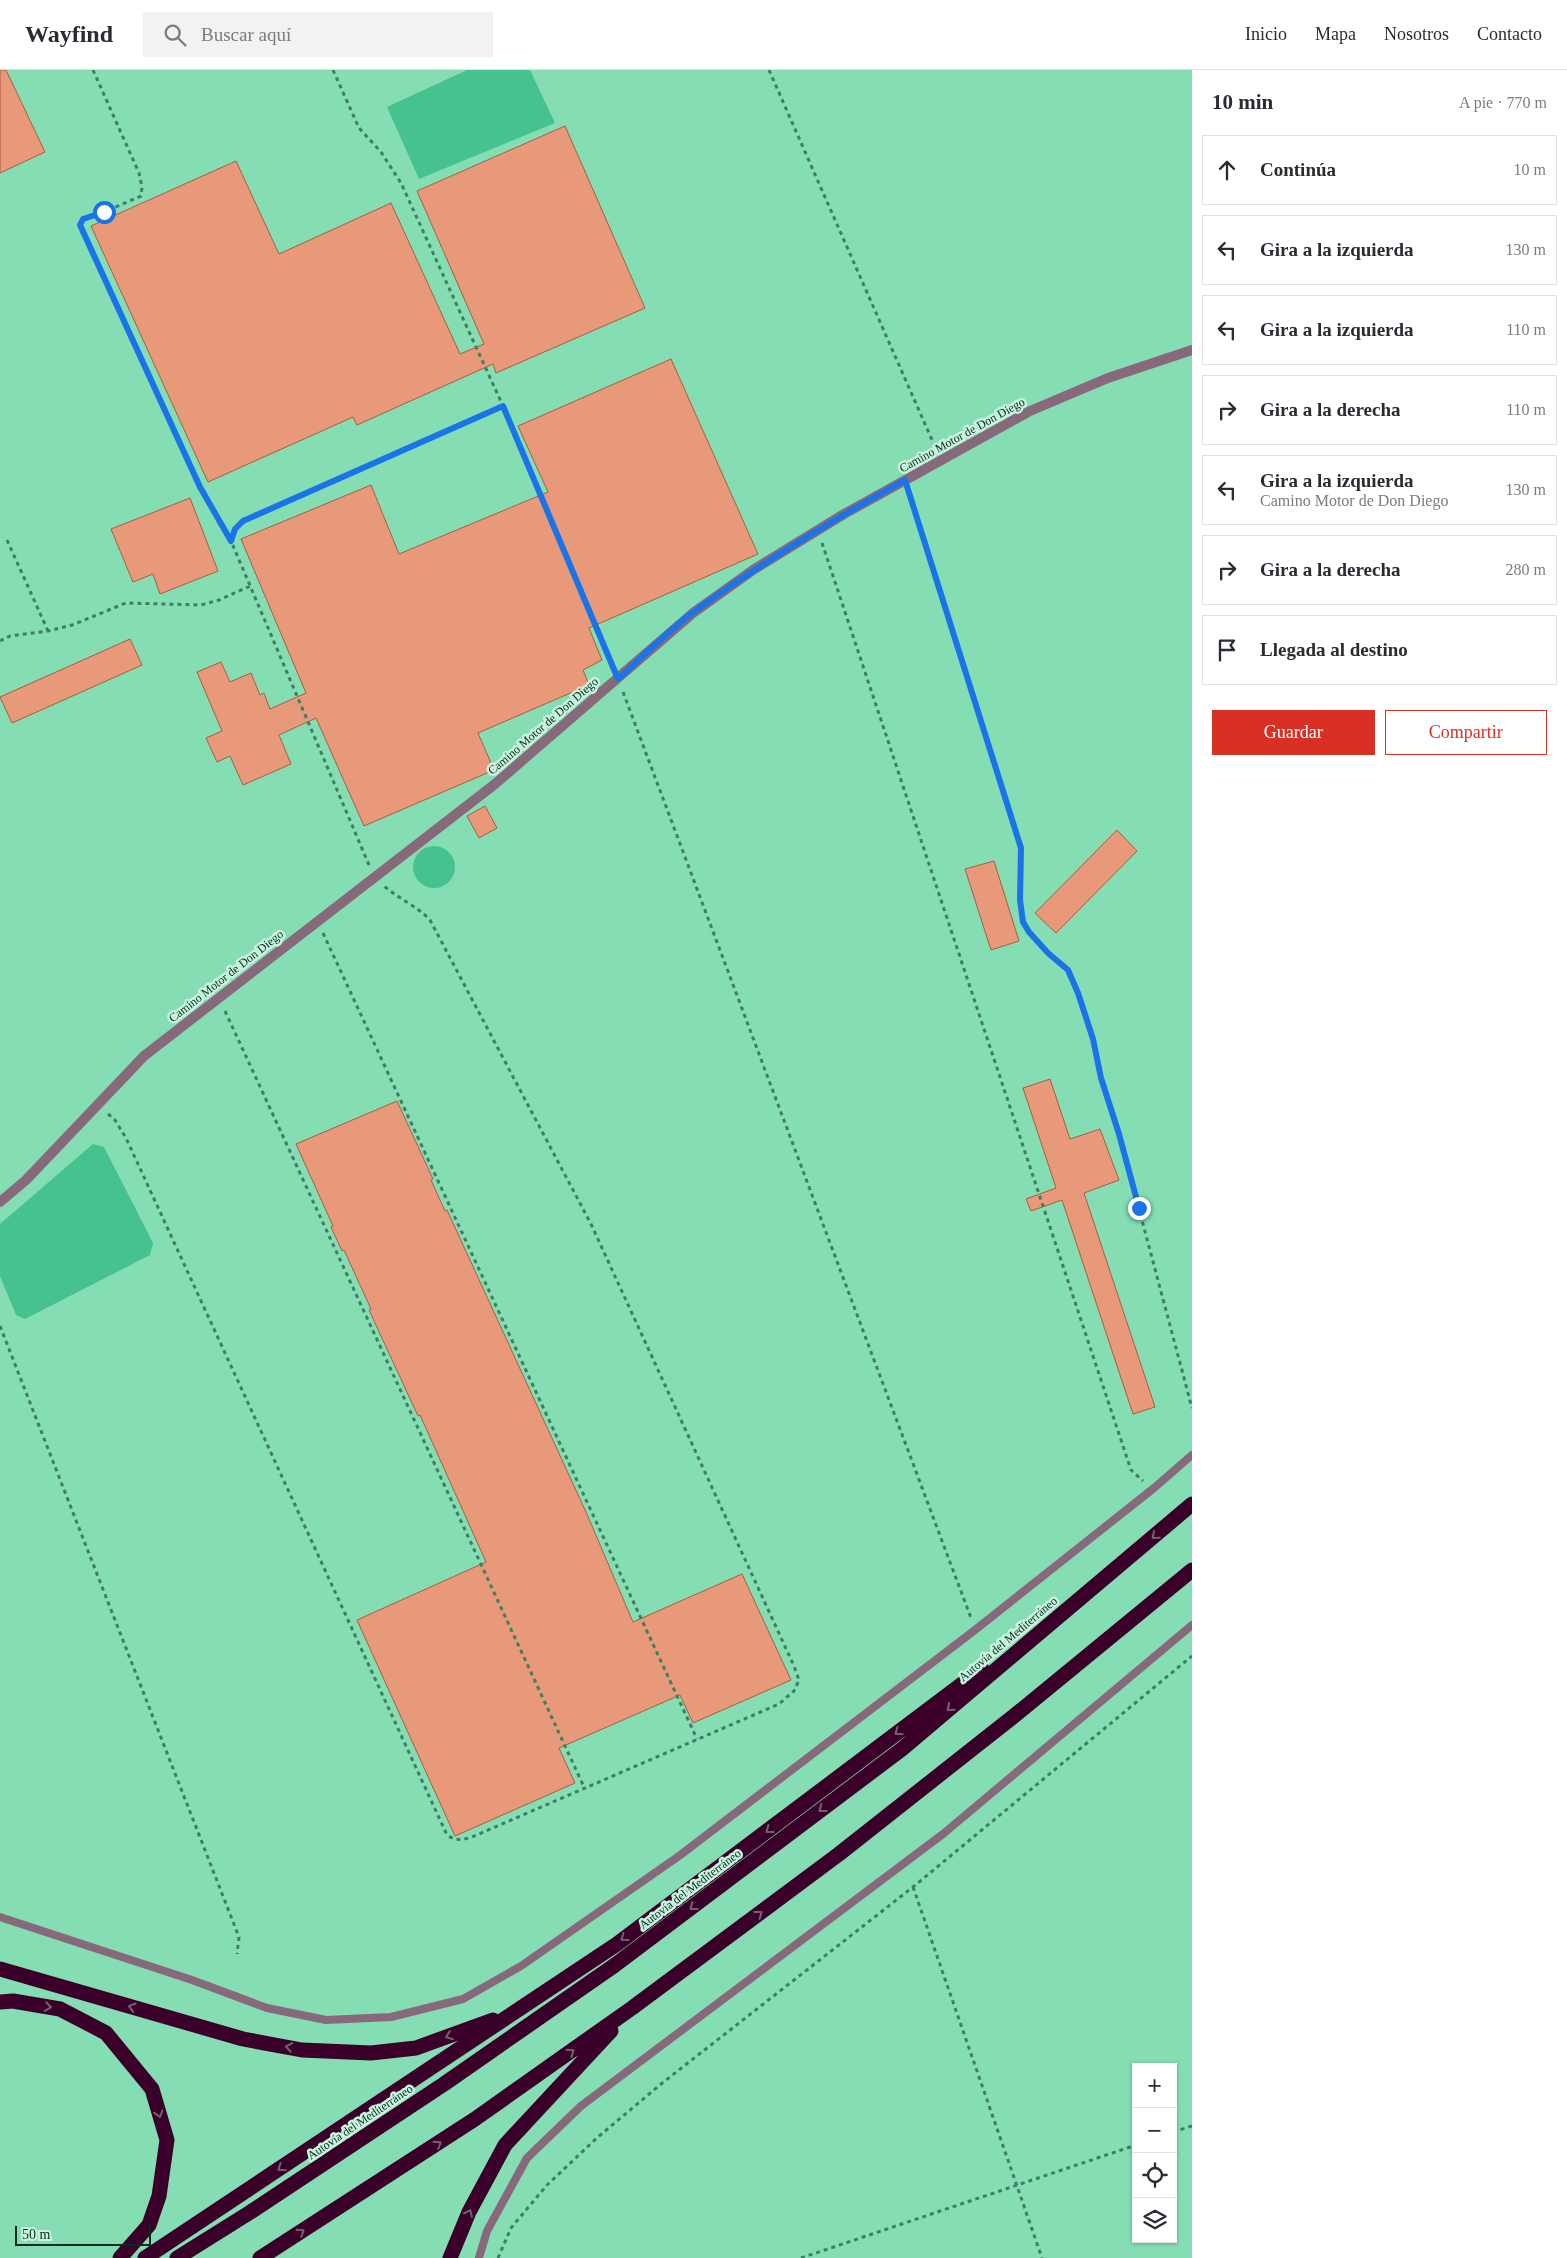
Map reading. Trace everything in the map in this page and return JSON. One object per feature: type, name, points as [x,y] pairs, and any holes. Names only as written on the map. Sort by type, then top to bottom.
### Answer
[{"type":"highway","name":"Autovía del Mediterráneo","points":[[177,2258],[249,2213],[444,2084],[615,1965],[902,1749],[1192,1504]]},
{"type":"highway","points":[[260,2258],[475,2119],[632,2008],[877,1824],[1022,1710],[1192,1570]]},
{"type":"highway","points":[[145,2258],[617,1944],[970,1677],[1038,1634]]},
{"type":"highway","points":[[0,1969],[243,2039],[302,2050],[371,2053],[416,2048],[512,2015]]},
{"type":"highway","points":[[0,2002],[13,2001],[60,2008],[106,2033],[152,2089],[167,2140],[159,2196],[149,2225],[120,2258]]},
{"type":"highway","points":[[450,2258],[469,2212],[505,2145],[632,2008]]},
{"type":"street","name":"Camino Motor de Don Diego","points":[[0,1202],[26,1180],[96,1104],[144,1056],[494,784],[693,613],[753,570],[905,480],[1047,404],[1108,378],[1192,350]]},
{"type":"lane","points":[[0,1917],[192,1980],[267,2008],[326,2020],[391,2017],[463,1999],[521,1966],[679,1856],[975,1630],[1151,1490],[1192,1455]]},
{"type":"lane","points":[[479,2258],[487,2231],[527,2158],[581,2106],[943,1834],[1192,1625]]},
{"type":"path","points":[[93,70],[139,174],[142,187],[141,196],[83,219],[80,225],[200,487],[231,541],[374,877],[397,898],[421,910],[435,929],[592,1224],[794,1666],[799,1680],[794,1691],[779,1704],[462,1840],[453,1839],[447,1835],[126,1138],[115,1120],[96,1104]]},
{"type":"path","points":[[333,70],[360,128],[381,152],[402,183],[503,406],[618,679],[975,1630]]},
{"type":"path","points":[[769,70],[941,460]]},
{"type":"path","points":[[231,541],[235,529],[243,521],[503,406]]},
{"type":"path","points":[[905,480],[1021,848],[1020,900],[1023,922],[1029,932],[1048,953],[1068,970],[1078,993],[1093,1039],[1101,1078],[1119,1134],[1192,1408]]},
{"type":"path","points":[[818,530],[1131,1470],[1151,1490]]},
{"type":"path","points":[[7,540],[48,631]]},
{"type":"path","points":[[0,641],[26,633],[48,631],[72,625],[126,603],[201,605],[219,600],[250,586]]},
{"type":"path","points":[[317,921],[697,1739]]},
{"type":"path","points":[[218,997],[584,1787]]},
{"type":"path","points":[[0,1326],[238,1937],[237,1954]]},
{"type":"path","points":[[498,2258],[511,2228],[547,2185],[598,2137],[661,2084],[913,1886],[1192,1656]]},
{"type":"path","points":[[913,1886],[1042,2258]]},
{"type":"path","points":[[1177,2131],[1192,2126]]},
{"type":"path","points":[[801,2258],[1132,2146]]},
{"type":"shaded area","points":[[467,70],[530,70],[555,123],[419,179],[387,107]]},
{"type":"shaded area","points":[[434,846],[449,852],[455,867],[449,882],[434,888],[419,882],[413,867],[419,852]]},
{"type":"shaded area","points":[[93,1144],[104,1147],[153,1243],[150,1255],[25,1319],[16,1315],[0,1276],[0,1224]]},
{"type":"building","points":[[0,70],[6,70],[45,152],[0,173]]},
{"type":"building","points":[[565,126],[645,308],[496,373],[493,364],[357,425],[353,417],[208,482],[91,226],[236,161],[279,254],[391,203],[460,354],[484,344],[417,191]]},
{"type":"building","points":[[671,359],[758,554],[589,628],[602,660],[583,670],[589,685],[478,733],[494,770],[364,826],[316,718],[279,735],[291,764],[243,785],[230,756],[217,762],[206,738],[222,731],[197,672],[221,662],[230,682],[251,673],[260,695],[264,693],[270,709],[306,693],[241,539],[371,485],[399,554],[548,492],[518,426]]},
{"type":"building","points":[[190,498],[218,571],[160,594],[153,574],[133,582],[111,529]]},
{"type":"building","points":[[130,639],[142,665],[12,723],[0,697]]},
{"type":"building","points":[[485,806],[497,828],[479,838],[467,816]]},
{"type":"building","points":[[1117,830],[1137,851],[1056,933],[1035,913]]},
{"type":"building","points":[[994,861],[1019,941],[991,950],[965,869]]},
{"type":"building","points":[[1050,1079],[1070,1139],[1100,1129],[1119,1180],[1084,1193],[1155,1407],[1133,1414],[1062,1200],[1031,1211],[1026,1199],[1056,1188],[1023,1088]]},
{"type":"building","points":[[397,1101],[433,1179],[431,1180],[445,1211],[447,1210],[586,1512],[633,1622],[742,1574],[791,1680],[693,1723],[680,1695],[559,1748],[575,1783],[455,1836],[357,1620],[486,1562],[420,1415],[418,1416],[369,1310],[371,1309],[344,1250],[342,1251],[331,1227],[333,1226],[296,1144]]},
{"type":"route","points":[[104,212],[83,219],[80,225],[200,487],[231,541],[235,529],[243,521],[503,406],[618,679],[693,613],[753,570],[844,514],[905,480],[1021,848],[1020,900],[1023,922],[1029,932],[1048,953],[1068,970],[1078,993],[1093,1039],[1101,1078],[1119,1134],[1139,1208]]}]
